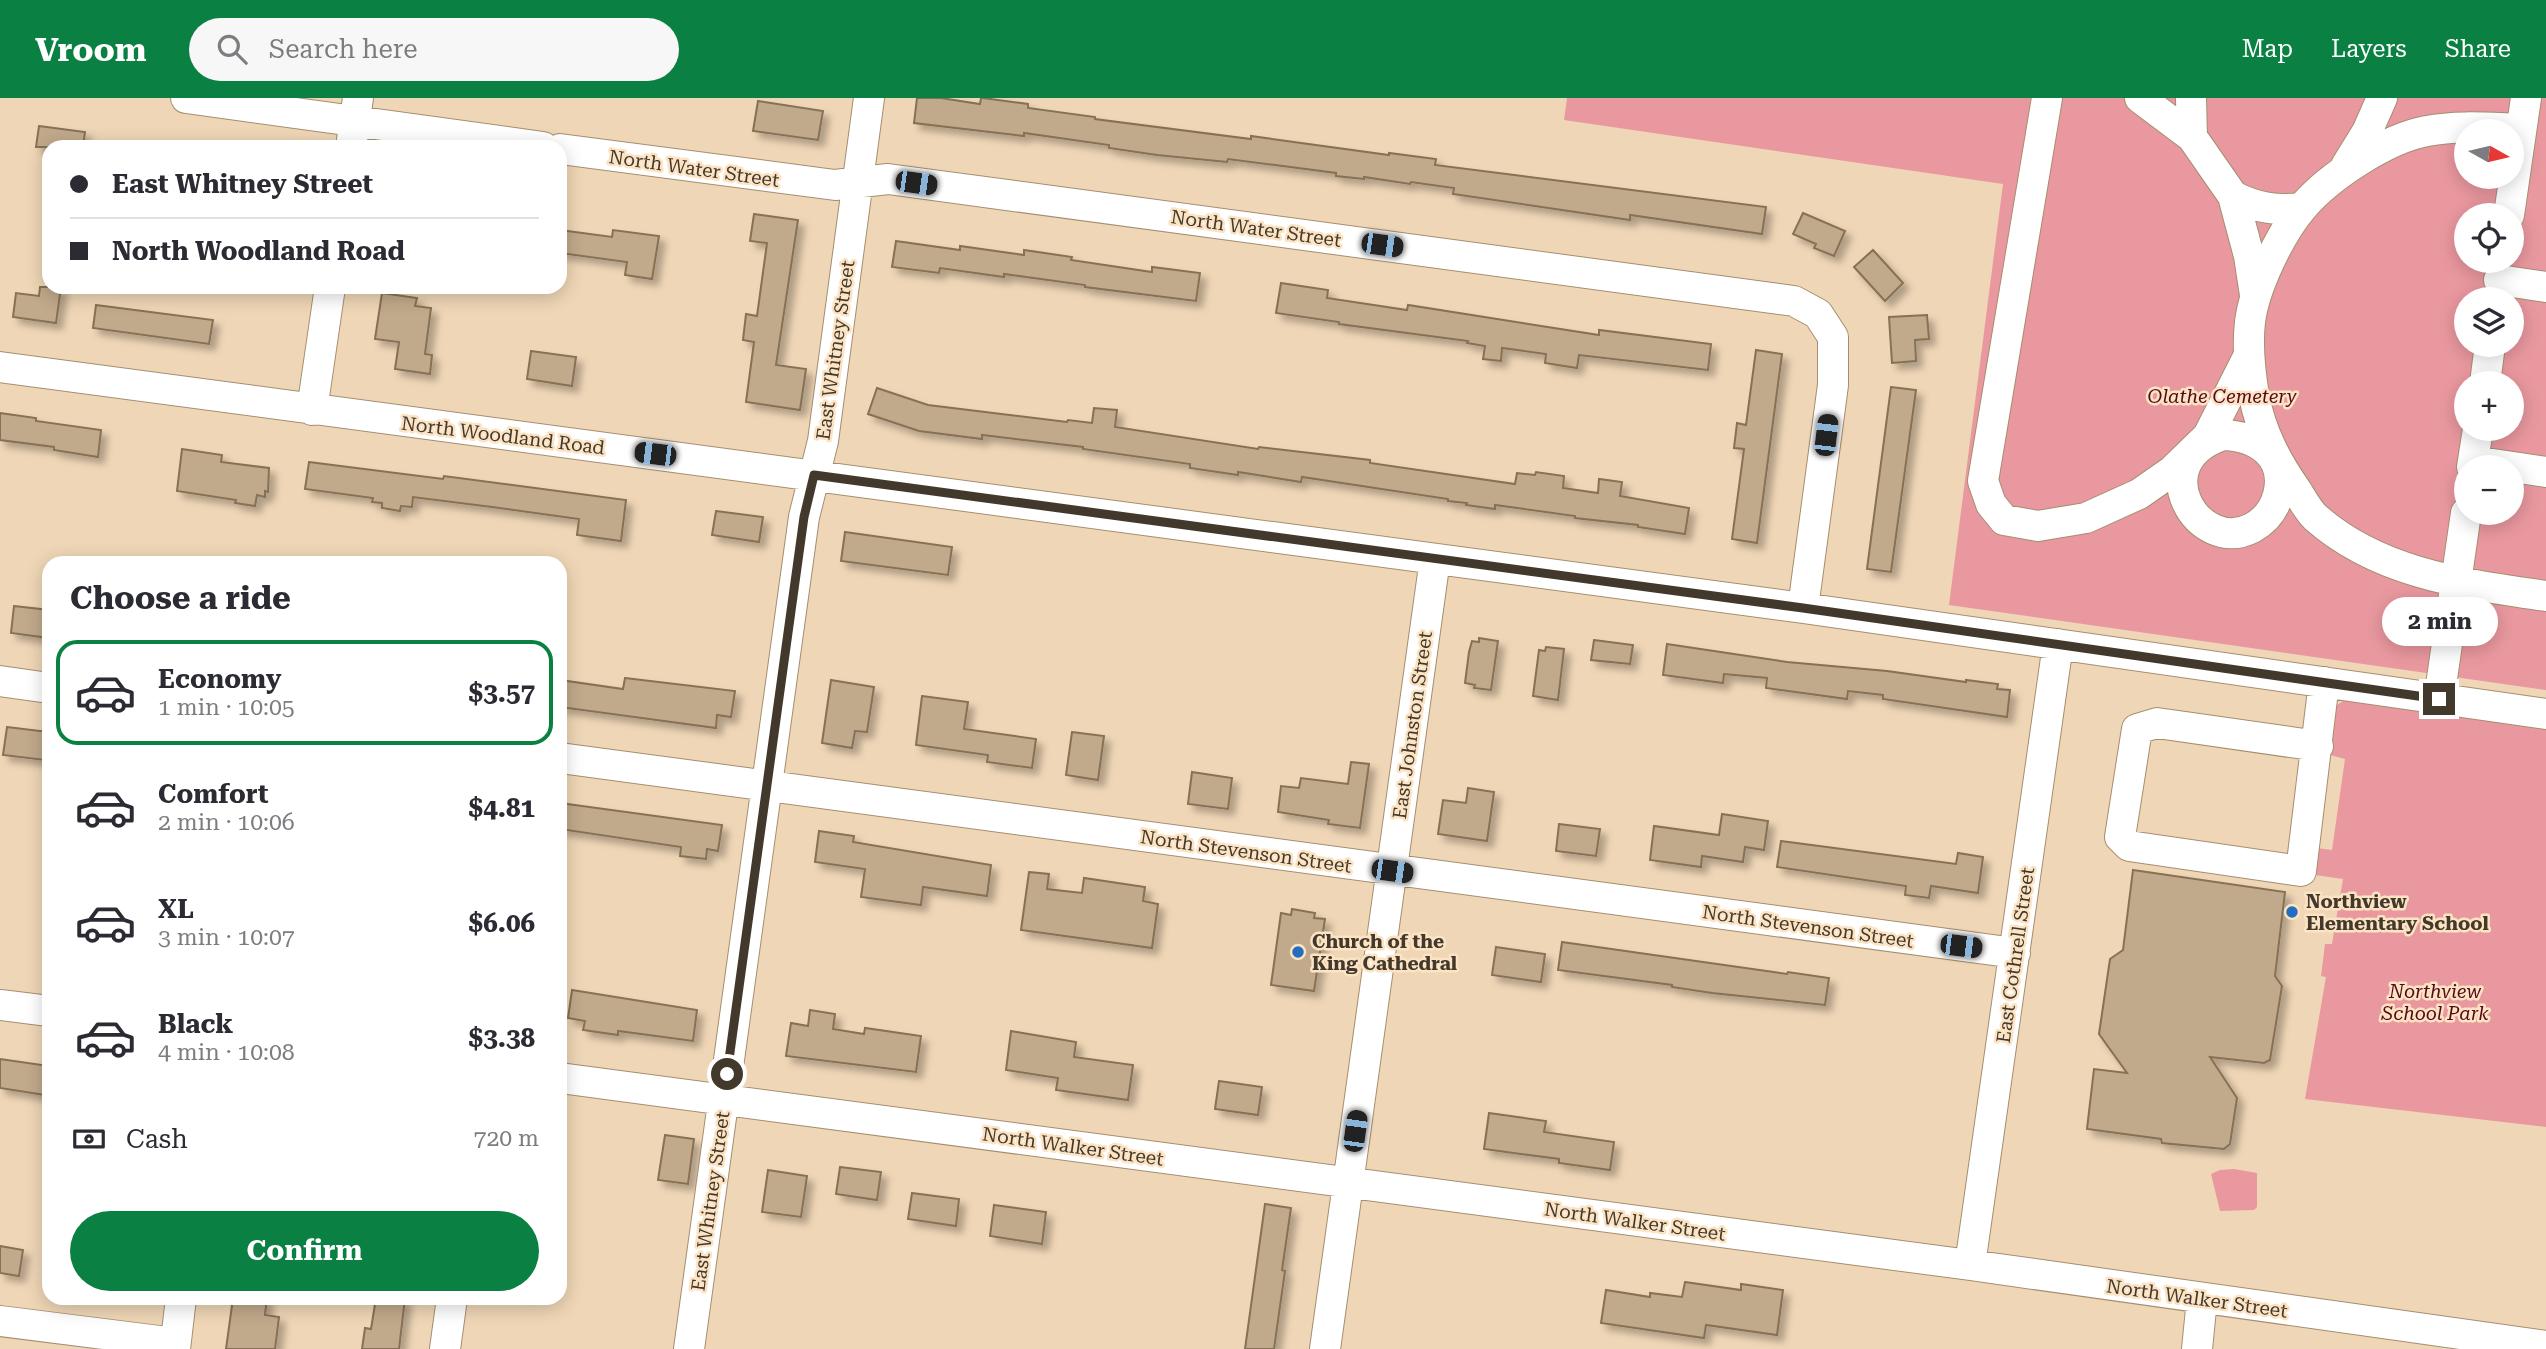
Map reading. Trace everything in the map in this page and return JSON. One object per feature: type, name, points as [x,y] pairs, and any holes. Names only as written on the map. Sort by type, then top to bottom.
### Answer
[{"type":"street","points":[[186,98],[490,140]]},
{"type":"street","name":"East Whitney Street","points":[[690,1349],[804,517],[823,441],[869,98]]},
{"type":"street","points":[[2047,98],[1983,481],[1991,504],[2004,520],[2038,526],[2087,518],[2139,494],[2172,471],[2208,436],[2249,355]]},
{"type":"street","points":[[2140,98],[2192,137],[2233,196],[2249,256],[2256,300]]},
{"type":"street","points":[[2191,98],[2192,137]]},
{"type":"street","points":[[2342,172],[2367,132],[2382,98]]},
{"type":"street","points":[[2523,119],[2526,98]]},
{"type":"street","points":[[2533,98],[2546,100]]},
{"type":"street","points":[[2454,129],[2424,131],[2379,149],[2342,172],[2302,208],[2269,261],[2250,320],[2249,355],[2259,420],[2277,462],[2313,516],[2355,546],[2413,571],[2456,583],[2546,596]]},
{"type":"street","name":"North Water Street","points":[[567,150],[835,186],[888,179],[1794,301],[1818,314],[1833,337],[1833,385],[1803,608]]},
{"type":"street","points":[[2233,196],[2255,207],[2281,211],[2302,208]]},
{"type":"street","points":[[2500,280],[2546,287]]},
{"type":"street","points":[[312,410],[329,294]]},
{"type":"street","name":"North Woodland Road","points":[[0,367],[1803,608],[2546,714]]},
{"type":"street","points":[[2223,435],[2239,436],[2253,441],[2277,462],[2280,479],[2278,496],[2271,511],[2260,524],[2229,534],[2217,531],[2202,522],[2191,510],[2181,479],[2185,463],[2195,450],[2208,440],[2223,435]]},
{"type":"street","points":[[2524,470],[2546,472]]},
{"type":"street","points":[[2439,699],[2464,525]]},
{"type":"street","name":"East Johnston Street","points":[[1325,1349],[1435,559]]},
{"type":"street","name":"East Cothrell Street","points":[[1970,1265],[2058,644]]},
{"type":"street","points":[[0,681],[42,687]]},
{"type":"street","points":[[2318,746],[2157,723],[2137,729],[2120,837],[2129,846],[2301,871],[2318,746],[2324,682]]},
{"type":"street","name":"North Stevenson Street","points":[[567,759],[2015,953]]},
{"type":"street","points":[[0,1005],[42,1011]]},
{"type":"street","name":"North Walker Street","points":[[567,1079],[1970,1265],[2487,1344],[2546,1346]]},
{"type":"street","points":[[2197,1349],[2202,1299]]},
{"type":"street","points":[[0,1321],[175,1346],[180,1305]]},
{"type":"street","points":[[445,1349],[451,1305]]},
{"type":"green space","name":"Olathe Cemetery","points":[[1567,98],[2546,98],[2546,690],[1949,605],[2003,184],[1564,120]]},
{"type":"green space","name":"Northview School Park","points":[[2349,697],[2546,725],[2546,1127],[2305,1099],[2326,977],[2321,976],[2325,944],[2332,944],[2343,879],[2315,875],[2312,866],[2316,848],[2332,850],[2345,759],[2330,755],[2334,707]]},
{"type":"green space","points":[[2234,1169],[2257,1173],[2257,1207],[2254,1210],[2220,1211],[2211,1174]]},
{"type":"building","points":[[917,98],[941,98],[980,104],[983,98],[1028,104],[1028,108],[1095,119],[1436,159],[1435,165],[1766,207],[1762,234],[1630,215],[1630,220],[1453,194],[1454,188],[1411,182],[1336,176],[1336,173],[1228,159],[1227,162],[1157,155],[1024,133],[1024,136],[914,123]]},
{"type":"building","points":[[758,101],[823,111],[818,140],[753,131]]},
{"type":"building","points":[[39,126],[85,132],[84,140],[42,140],[42,147],[36,147]]},
{"type":"building","points":[[1803,213],[1845,231],[1834,256],[1814,248],[1816,244],[1793,234]]},
{"type":"building","points":[[754,214],[798,220],[776,365],[806,369],[800,410],[746,402],[754,342],[743,340],[746,314],[757,316],[767,243],[750,241]]},
{"type":"building","points":[[613,230],[659,236],[652,279],[625,275],[627,262],[567,254],[567,231],[612,237]]},
{"type":"building","points":[[896,241],[1024,255],[1024,250],[1152,272],[1152,267],[1200,273],[1196,301],[1004,274],[1004,277],[940,268],[939,273],[892,267]]},
{"type":"building","points":[[1873,250],[1903,283],[1885,301],[1854,267]]},
{"type":"building","points":[[1281,283],[1328,290],[1327,298],[1407,310],[1408,305],[1599,335],[1599,330],[1711,344],[1708,370],[1579,355],[1577,368],[1545,363],[1546,354],[1502,348],[1501,361],[1483,359],[1485,346],[1467,343],[1468,341],[1276,313]]},
{"type":"building","points":[[40,287],[42,294],[60,294],[56,323],[13,317],[16,293],[39,296]]},
{"type":"building","points":[[382,294],[417,298],[415,306],[431,308],[425,354],[432,355],[430,374],[395,369],[399,342],[375,339]]},
{"type":"building","points":[[96,305],[213,320],[209,344],[93,328]]},
{"type":"building","points":[[1927,315],[1929,339],[1915,340],[1916,361],[1892,363],[1889,317]]},
{"type":"building","points":[[1756,350],[1782,354],[1757,543],[1732,539],[1744,449],[1734,448],[1737,423],[1746,425]]},
{"type":"building","points":[[531,351],[576,357],[572,386],[527,379]]},
{"type":"building","points":[[1891,387],[1916,390],[1891,572],[1867,569]]},
{"type":"building","points":[[877,388],[928,405],[1067,422],[1092,423],[1094,408],[1117,410],[1115,427],[1258,449],[1370,460],[1370,463],[1515,484],[1517,473],[1535,475],[1536,472],[1564,476],[1563,488],[1598,493],[1599,479],[1622,482],[1620,496],[1689,508],[1685,534],[1495,505],[1495,509],[1466,505],[1467,503],[1448,499],[1302,477],[1301,482],[1238,472],[1238,475],[1190,468],[1190,464],[1083,447],[982,435],[982,439],[919,431],[868,414]]},
{"type":"building","points":[[0,413],[101,430],[98,457],[54,450],[54,447],[0,440]]},
{"type":"building","points":[[182,449],[222,455],[221,462],[269,468],[268,492],[265,491],[265,497],[257,495],[255,506],[235,503],[236,500],[177,491]]},
{"type":"building","points":[[309,462],[443,479],[444,476],[626,500],[621,541],[577,535],[579,519],[413,497],[412,507],[401,506],[400,511],[382,508],[382,503],[372,502],[373,498],[305,489]]},
{"type":"building","points":[[716,511],[763,517],[759,542],[712,535]]},
{"type":"building","points":[[845,532],[952,547],[948,575],[841,561]]},
{"type":"building","points":[[14,606],[42,609],[42,637],[11,633]]},
{"type":"building","points":[[1479,638],[1498,641],[1491,690],[1474,688],[1475,685],[1465,683],[1472,641],[1479,642]]},
{"type":"building","points":[[1594,640],[1633,645],[1630,664],[1591,660]]},
{"type":"building","points":[[1667,644],[1787,662],[1998,684],[1997,689],[2010,690],[2007,717],[1883,699],[1883,695],[1848,691],[1847,699],[1766,688],[1767,678],[1724,674],[1723,683],[1663,675]]},
{"type":"building","points":[[1546,647],[1564,649],[1558,700],[1533,696],[1539,650],[1545,651]]},
{"type":"building","points":[[625,678],[735,691],[731,717],[717,715],[716,728],[567,708],[567,681],[623,689]]},
{"type":"building","points":[[831,680],[874,687],[867,732],[855,731],[852,748],[822,743]]},
{"type":"building","points":[[922,696],[968,702],[964,729],[1036,739],[1032,768],[987,762],[988,755],[916,745]]},
{"type":"building","points":[[7,727],[42,731],[42,760],[3,755]]},
{"type":"building","points":[[1072,732],[1104,736],[1098,780],[1066,775]]},
{"type":"building","points":[[1351,762],[1369,764],[1360,828],[1328,824],[1329,820],[1278,812],[1281,786],[1299,788],[1301,778],[1348,784]]},
{"type":"building","points":[[1192,772],[1232,778],[1228,809],[1188,804]]},
{"type":"building","points":[[1468,788],[1494,792],[1487,841],[1438,834],[1443,800],[1466,803]]},
{"type":"building","points":[[567,804],[722,825],[718,851],[707,849],[706,859],[680,856],[681,847],[567,830]]},
{"type":"building","points":[[1722,814],[1768,821],[1764,850],[1745,847],[1743,862],[1702,856],[1701,867],[1650,860],[1654,826],[1719,835]]},
{"type":"building","points":[[1559,824],[1600,829],[1596,856],[1556,851]]},
{"type":"building","points":[[819,831],[854,836],[853,842],[991,865],[987,896],[923,887],[921,905],[861,897],[865,869],[815,862]]},
{"type":"building","points":[[1781,841],[1956,864],[1958,853],[1983,857],[1978,893],[1931,886],[1929,898],[1905,895],[1906,886],[1777,867]]},
{"type":"building","points":[[2133,870],[2285,892],[2275,976],[2282,986],[2270,1060],[2264,1063],[2210,1057],[2237,1098],[2230,1144],[2224,1149],[2162,1143],[2161,1139],[2087,1129],[2094,1069],[2127,1073],[2099,1034],[2110,959],[2123,950]]},
{"type":"building","points":[[1029,872],[1049,874],[1047,889],[1082,893],[1084,878],[1145,887],[1143,901],[1158,904],[1152,948],[1021,930]]},
{"type":"building","name":"Church of the King Cathedral","points":[[1292,909],[1315,913],[1314,918],[1325,919],[1314,991],[1271,985],[1281,913],[1291,915]]},
{"type":"building","points":[[1562,942],[1829,978],[1825,1005],[1712,993],[1558,970]]},
{"type":"building","points":[[1496,947],[1545,954],[1541,982],[1492,975]]},
{"type":"building","points":[[572,990],[697,1010],[693,1041],[618,1031],[618,1035],[583,1030],[585,1021],[568,1018]]},
{"type":"building","points":[[810,1010],[835,1014],[833,1029],[864,1034],[865,1028],[921,1036],[916,1072],[786,1056],[791,1023],[808,1026]]},
{"type":"building","points":[[1011,1031],[1076,1042],[1074,1057],[1133,1065],[1128,1100],[1056,1090],[1058,1078],[1006,1070]]},
{"type":"building","points":[[0,1059],[42,1065],[42,1095],[0,1088]]},
{"type":"building","points":[[1219,1081],[1262,1087],[1258,1115],[1215,1109]]},
{"type":"building","points":[[1489,1113],[1546,1121],[1544,1132],[1614,1142],[1610,1170],[1559,1163],[1559,1159],[1484,1149]]},
{"type":"building","points":[[665,1135],[694,1139],[688,1184],[658,1180]]},
{"type":"building","points":[[840,1167],[881,1172],[877,1200],[836,1194]]},
{"type":"building","points":[[768,1170],[807,1176],[801,1217],[762,1212]]},
{"type":"building","points":[[912,1193],[959,1199],[956,1226],[908,1219]]},
{"type":"building","points":[[1265,1204],[1291,1208],[1282,1270],[1285,1271],[1274,1349],[1245,1349]]},
{"type":"building","points":[[994,1205],[1046,1212],[1042,1244],[990,1236]]},
{"type":"building","points":[[0,1246],[23,1250],[19,1276],[0,1273]]},
{"type":"building","points":[[1685,1282],[1741,1290],[1741,1284],[1783,1290],[1777,1335],[1706,1325],[1704,1338],[1601,1323],[1606,1290],[1650,1297],[1650,1293],[1682,1297]]},
{"type":"building","points":[[232,1305],[266,1305],[265,1315],[279,1317],[275,1349],[226,1349]]},
{"type":"building","points":[[375,1305],[404,1305],[399,1349],[362,1349],[365,1328],[371,1329]]},
{"type":"place","name":"Northview Elementary School","points":[[2292,912]]},
{"type":"place","name":"Church of the King Cathedral","points":[[1298,952]]},
{"type":"route","points":[[727,1074],[804,517],[814,475],[1803,608],[2439,699]]}]
